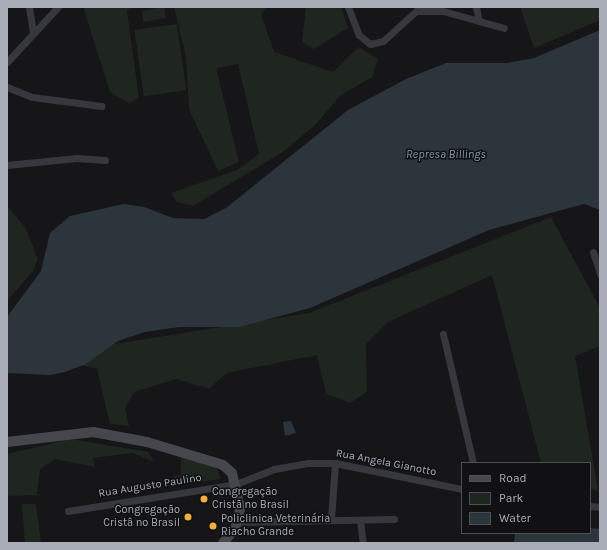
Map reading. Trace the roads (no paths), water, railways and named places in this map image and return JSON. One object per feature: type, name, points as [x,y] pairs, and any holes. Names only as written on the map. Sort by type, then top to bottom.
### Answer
[{"type":"main road","points":[[7,442],[76,432],[122,436],[223,464],[236,484],[240,509],[237,522],[223,543]]},
{"type":"street","points":[[29,7],[33,33]]},
{"type":"street","points":[[7,62],[58,7]]},
{"type":"street","points":[[348,7],[359,35],[370,44],[383,41],[415,9],[443,11],[504,28]]},
{"type":"street","points":[[476,7],[479,22]]},
{"type":"street","points":[[7,87],[32,97],[102,106]]},
{"type":"street","points":[[7,165],[77,158],[105,160]]},
{"type":"street","points":[[594,252],[600,274]]},
{"type":"street","points":[[443,334],[473,462]]},
{"type":"street","points":[[331,519],[335,463]]},
{"type":"street","name":"Rua Angela Gianotto","points":[[236,484],[274,469],[335,463],[461,490]]},
{"type":"street","name":"Rua Augusto Paulino","points":[[68,510],[236,484]]},
{"type":"street","points":[[237,522],[331,519],[394,519]]},
{"type":"street","points":[[360,520],[363,543]]},
{"type":"water","name":"Represa Billings","points":[[600,30],[600,210],[584,204],[489,230],[310,308],[239,327],[179,327],[145,332],[118,341],[86,364],[65,372],[50,375],[7,373],[7,317],[41,271],[50,233],[70,216],[124,204],[144,207],[173,218],[204,219],[226,208],[348,110],[406,79],[446,63],[507,63],[534,58]]},
{"type":"water","points":[[291,421],[296,433],[285,436],[283,422]]},
{"type":"water","points":[[591,528],[600,529],[600,543],[514,543],[515,534],[591,534]]},
{"type":"place","name":"Congregação Cristã no Brasil","points":[[204,499]]},
{"type":"place","name":"Congregação Cristâ no Brasil","points":[[188,517]]},
{"type":"place","name":"Policlinica Veterinária Riacho Grande","points":[[213,526]]}]
